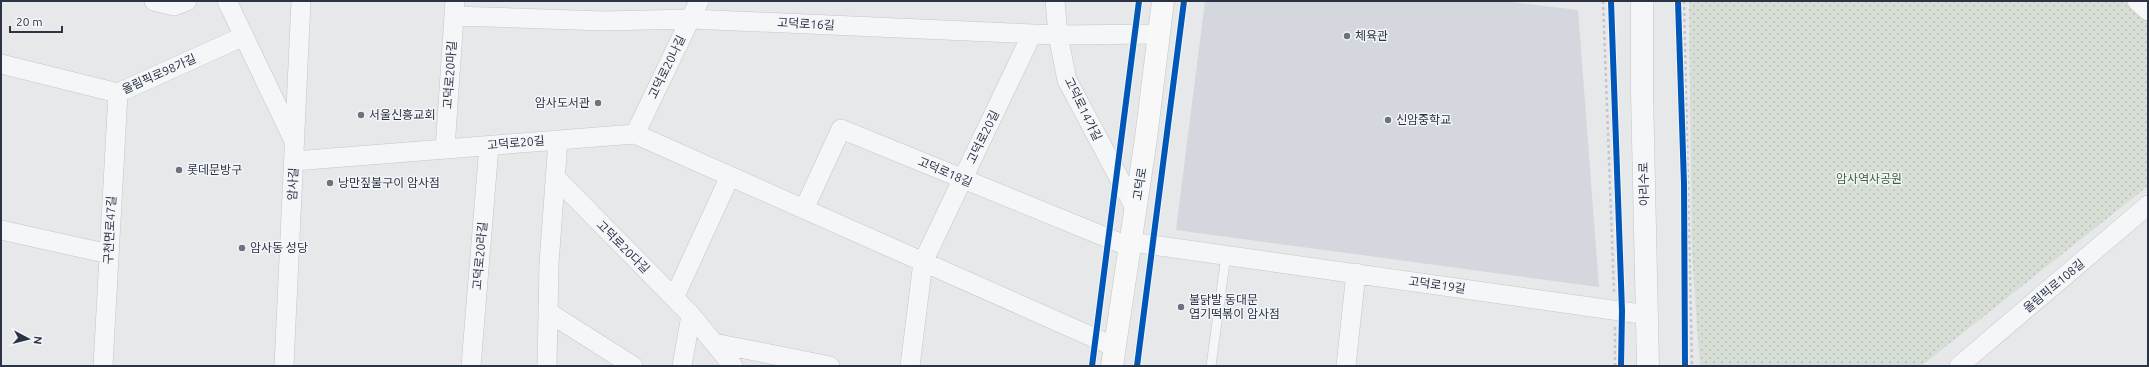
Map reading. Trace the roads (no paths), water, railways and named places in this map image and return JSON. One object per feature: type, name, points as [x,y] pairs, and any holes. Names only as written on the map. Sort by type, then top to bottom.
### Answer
[{"type":"main road","name":"고덕로","points":[[1114,356],[1136,210],[1163,1]]},
{"type":"street","points":[[154,1],[174,6],[187,1]]},
{"type":"street","points":[[227,1],[244,36],[294,152]]},
{"type":"street","name":"암사길","points":[[284,366],[302,1]]},
{"type":"street","name":"고덕로20나길","points":[[635,134],[699,1]]},
{"type":"street","name":"고덕로14가길","points":[[1054,1],[1058,35],[1067,80],[1136,210]]},
{"type":"street","name":"아리수로","points":[[1642,1],[1642,92],[1648,366]]},
{"type":"street","points":[[2137,1],[2148,11]]},
{"type":"street","name":"고덕로16길","points":[[455,8],[604,22],[691,19],[1058,35],[1159,34]]},
{"type":"street","name":"고덕로20마길","points":[[446,149],[455,8]]},
{"type":"street","name":"고덕로20길","points":[[923,262],[1032,34]]},
{"type":"street","name":"올림픽로98가길","points":[[1,64],[118,93],[244,36]]},
{"type":"street","name":"구천면로47길","points":[[103,366],[118,93]]},
{"type":"street","name":"고덕로18길","points":[[804,209],[841,129],[962,180],[1130,244]]},
{"type":"street","name":"고덕로20길","points":[[294,152],[446,149],[635,134],[923,262],[1114,356]]},
{"type":"street","points":[[547,366],[549,264],[558,140]]},
{"type":"street","name":"고덕로20라길","points":[[471,366],[489,146]]},
{"type":"street","points":[[674,298],[730,176]]},
{"type":"street","name":"고덕로20다길","points":[[556,178],[691,315],[733,366]]},
{"type":"street","name":"올림픽로108길","points":[[1959,366],[2148,205]]},
{"type":"street","points":[[1,230],[109,254]]},
{"type":"street","name":"고덕로19길","points":[[1130,244],[1226,255],[1648,315]]},
{"type":"street","points":[[910,366],[923,262]]},
{"type":"street","points":[[1346,366],[1356,273]]},
{"type":"street","points":[[548,312],[633,366]]},
{"type":"street","points":[[682,366],[691,315]]},
{"type":"street","points":[[714,343],[830,366]]},
{"type":"lane","points":[[1211,366],[1226,255]]},
{"type":"place","name":"체육관","points":[[1347,36]]},
{"type":"place","name":"암사도서관","points":[[598,103]]},
{"type":"place","name":"서울신흥교회","points":[[361,115]]},
{"type":"place","name":"신암중학교","points":[[1388,120]]},
{"type":"place","name":"롯데문방구","points":[[179,170]]},
{"type":"place","name":"낭만짚불구이 암사점","points":[[330,183]]},
{"type":"place","name":"암사동 성당","points":[[242,248]]},
{"type":"place","name":"불닭발 동대문 엽기떡볶이 암사점","points":[[1181,307]]},
{"type":"park label","name":"암사역사공원","points":[[1869,179]]}]
